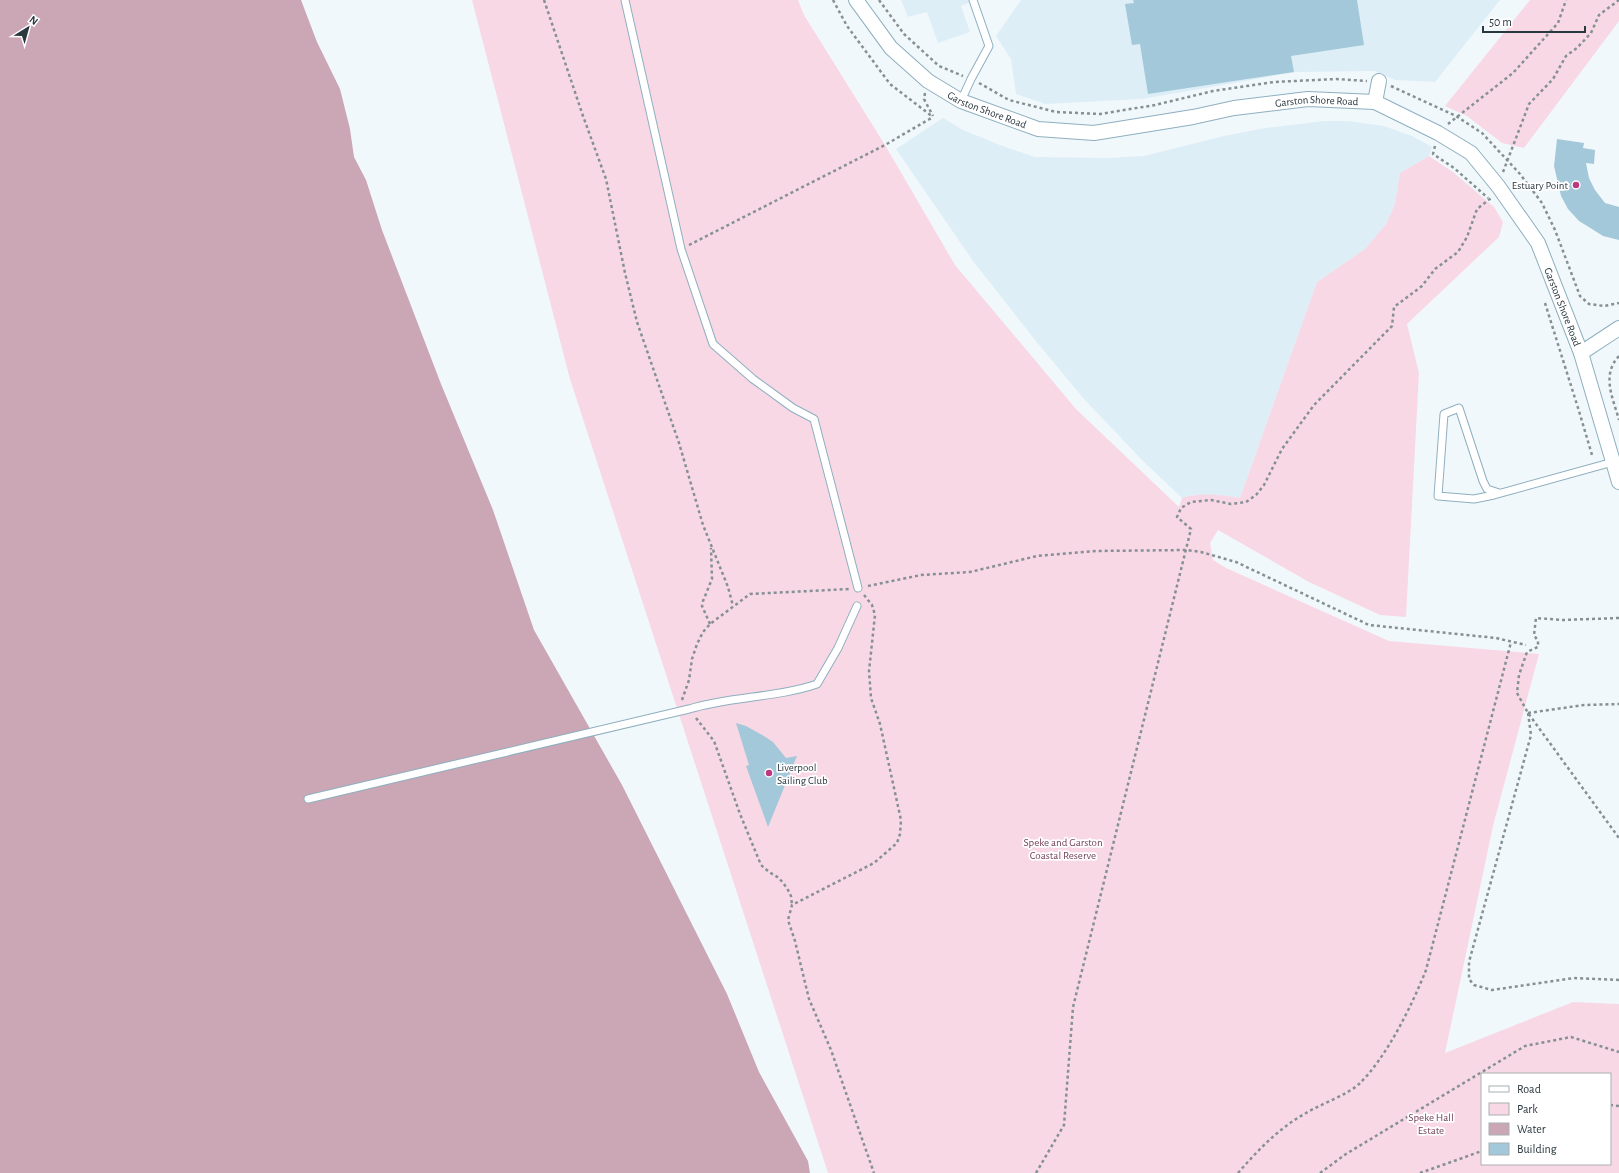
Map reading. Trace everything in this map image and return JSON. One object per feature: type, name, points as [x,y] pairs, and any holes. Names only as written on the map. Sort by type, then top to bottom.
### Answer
[{"type":"street","name":"Garston Shore Road","points":[[856,0],[858,5],[891,48],[928,81],[961,102],[1038,130],[1094,133],[1193,117],[1234,108],[1308,99],[1375,102],[1438,133],[1471,153],[1498,186],[1538,243],[1581,353],[1619,482]]},
{"type":"street","points":[[1375,102],[1379,81]]},
{"type":"street","points":[[1581,353],[1619,328]]},
{"type":"lane","points":[[625,0],[682,249],[713,344],[753,379],[793,408],[814,419],[858,588]]},
{"type":"lane","points":[[961,102],[971,79],[989,46],[973,0]]},
{"type":"lane","points":[[1496,494],[1488,489],[1483,481],[1459,408],[1444,414],[1438,496],[1474,499],[1496,494],[1613,462]]},
{"type":"lane","points":[[308,799],[689,709],[709,702],[799,690],[817,684],[838,648],[857,606]]},
{"type":"path","points":[[544,0],[606,179],[625,273],[637,322],[679,443],[711,545],[728,587],[733,606]]},
{"type":"path","points":[[682,249],[885,145],[933,116],[890,84],[847,26],[833,0]]},
{"type":"path","points":[[879,0],[904,34],[940,66],[971,79],[1009,100],[1056,112],[1100,114],[1155,105],[1213,91],[1274,82],[1336,79],[1379,81],[1456,116],[1482,133],[1508,160],[1542,203],[1556,230],[1573,282],[1580,296],[1589,304],[1604,306],[1619,303]]},
{"type":"path","points":[[1494,204],[1454,168],[1433,154],[1438,133],[1456,116],[1518,68],[1558,23],[1566,0]]},
{"type":"path","points":[[1036,1173],[1064,1125],[1073,1007],[1191,530],[1177,517],[1181,508],[1191,502],[1201,500],[1221,501],[1231,504],[1246,502],[1256,495],[1264,485],[1282,449],[1314,405],[1392,326],[1394,307],[1422,286],[1435,269],[1458,252],[1467,237],[1477,209],[1490,199],[1498,186],[1530,104],[1553,79],[1566,56],[1577,48],[1591,32],[1599,15],[1618,2]]},
{"type":"path","points":[[1545,302],[1592,455]]},
{"type":"path","points":[[1619,356],[1612,363],[1609,372],[1609,384],[1619,420]]},
{"type":"path","points":[[710,624],[702,606],[712,579],[711,545]]},
{"type":"path","points":[[874,1173],[831,1050],[809,999],[795,941],[788,920],[792,906],[791,896],[779,878],[761,865],[740,814],[714,740],[682,701],[689,680],[692,659],[697,644],[710,624],[750,594],[838,591],[921,575],[970,572],[1037,556],[1096,550],[1187,550],[1201,552],[1236,562],[1369,626],[1496,638],[1526,645]]},
{"type":"path","points":[[792,906],[874,863],[897,843],[900,834],[901,820],[880,724],[871,698],[870,671],[875,615],[872,606],[858,588]]},
{"type":"path","points":[[1619,618],[1562,620],[1536,618],[1534,635],[1538,641],[1538,646],[1527,652],[1517,684],[1517,693],[1528,713],[1619,838]]},
{"type":"path","points":[[1238,1173],[1253,1156],[1286,1125],[1359,1084],[1393,1037],[1418,990],[1426,970],[1511,642]]},
{"type":"path","points":[[1528,713],[1584,705],[1619,704]]},
{"type":"path","points":[[1528,713],[1531,735],[1469,962],[1469,979],[1474,985],[1492,990],[1574,978],[1619,980]]},
{"type":"path","points":[[1320,1173],[1346,1154],[1525,1046],[1571,1037],[1619,1052]]},
{"type":"path","points":[[1420,1173],[1481,1150]]},
{"type":"shaded area","points":[[901,0],[975,0],[961,6],[970,32],[938,43],[927,12],[908,17]]},
{"type":"shaded area","points":[[1021,0],[1500,0],[1435,82],[1395,80],[1375,71],[1296,72],[1142,99],[1045,104],[1016,94],[1011,59],[996,36]]},
{"type":"shaded area","points":[[943,118],[963,130],[1035,157],[1108,158],[1144,156],[1224,136],[1265,128],[1324,121],[1348,121],[1384,126],[1412,136],[1432,147],[1429,156],[1400,173],[1395,204],[1386,224],[1365,249],[1317,282],[1240,498],[1213,495],[1192,495],[1182,498],[1142,460],[1084,399],[1035,340],[973,261],[896,149]]},
{"type":"green space","name":"Speke and Garston Coastal Reserve","points":[[472,0],[798,0],[804,15],[885,145],[955,265],[1076,409],[1179,507],[1182,498],[1189,496],[1218,495],[1240,498],[1317,282],[1365,249],[1386,224],[1395,204],[1400,173],[1429,156],[1453,172],[1494,207],[1503,222],[1499,237],[1407,324],[1419,373],[1406,617],[1380,615],[1309,582],[1218,530],[1210,543],[1213,560],[1226,568],[1389,641],[1539,654],[1493,826],[1445,1053],[1573,1002],[1619,1004],[1619,1173],[828,1173],[570,379]]},
{"type":"green space","points":[[1530,0],[1619,0],[1619,21],[1524,148],[1502,143],[1467,116],[1445,106]]},
{"type":"water","points":[[0,0],[301,0],[317,42],[340,89],[350,129],[354,157],[366,180],[382,230],[441,384],[493,510],[534,630],[622,785],[727,994],[759,1072],[808,1161],[810,1173],[0,1173]]},
{"type":"building","points":[[1133,0],[1357,0],[1364,45],[1291,56],[1294,72],[1148,94],[1140,44],[1132,45],[1125,4],[1134,3]]},
{"type":"building","name":"Estuary Point","points":[[1557,139],[1584,143],[1583,148],[1595,150],[1594,164],[1586,163],[1589,178],[1595,190],[1605,203],[1619,207],[1619,240],[1603,236],[1579,221],[1568,209],[1561,196],[1554,166]]},
{"type":"building","name":"Liverpool Sailing Club","points":[[736,723],[746,726],[773,742],[786,758],[797,756],[768,827],[746,766],[749,765]]},
{"type":"place","name":"Estuary Point","points":[[1576,185]]},
{"type":"place","name":"Liverpool Sailing Club","points":[[769,773]]},
{"type":"park label","name":"Speke Hall Estate","points":[[1431,1123]]}]
